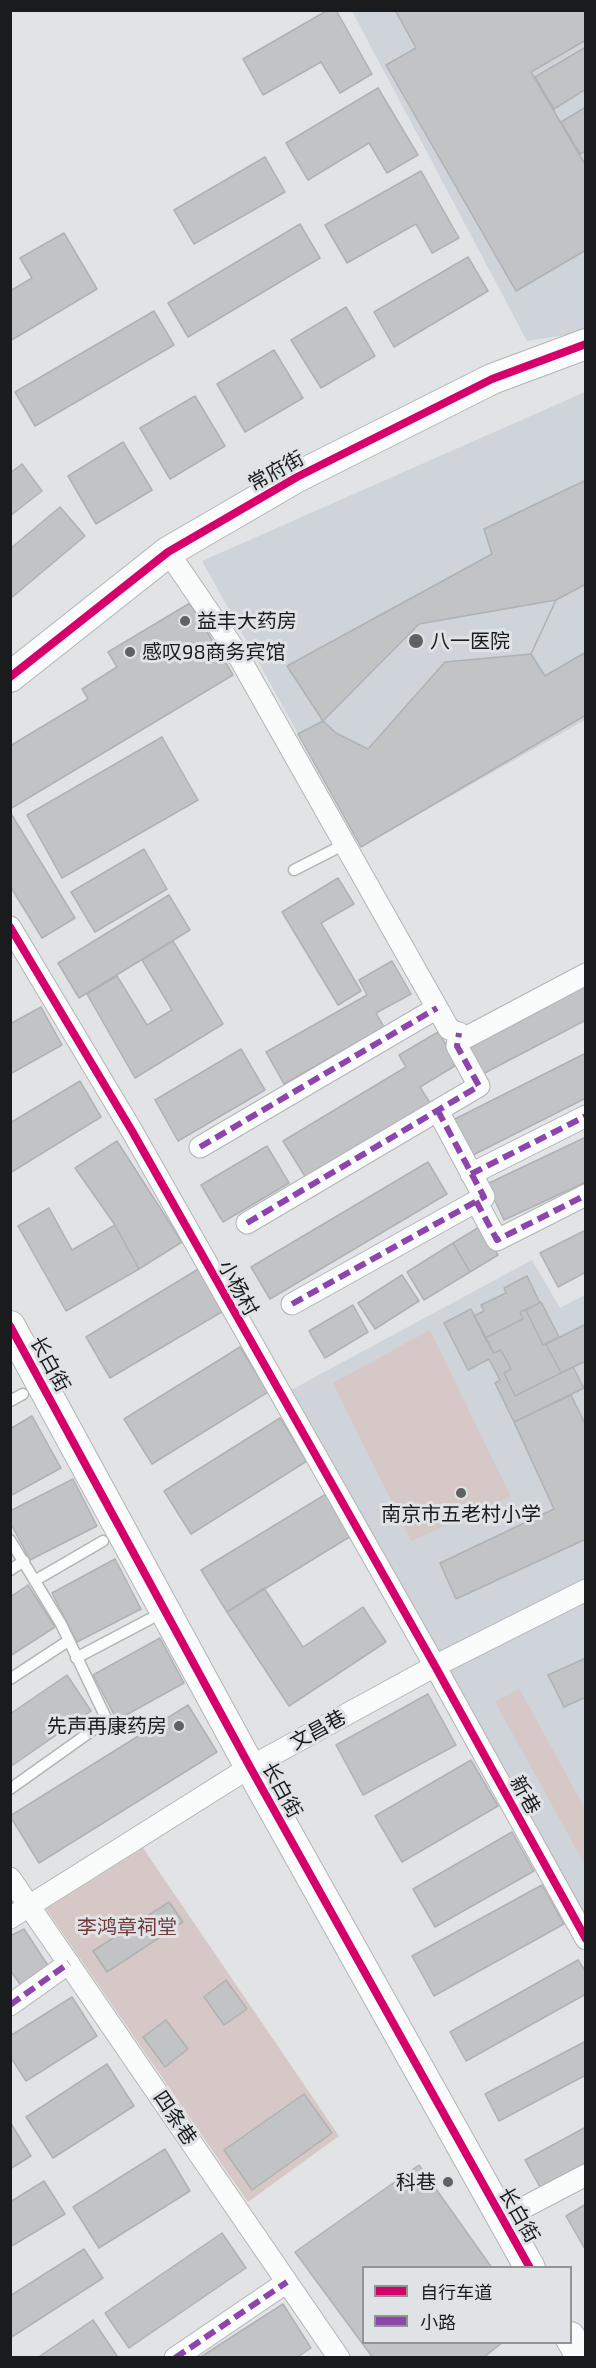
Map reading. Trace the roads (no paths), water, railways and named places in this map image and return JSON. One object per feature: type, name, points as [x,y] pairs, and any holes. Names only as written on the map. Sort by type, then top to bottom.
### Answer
[{"type":"street","name":"常府街","points":[[10,676],[168,552],[297,477],[492,379],[585,344]]},
{"type":"street","points":[[168,552],[235,650],[449,1029],[467,1037],[585,974]]},
{"type":"street","name":"小杨村","points":[[10,927],[132,1131],[435,1666]]},
{"type":"street","points":[[200,1147],[437,1008]]},
{"type":"street","points":[[247,1223],[479,1086],[457,1046],[459,1033]]},
{"type":"street","points":[[292,1304],[483,1197],[438,1111]]},
{"type":"street","points":[[471,1174],[585,1116]]},
{"type":"street","points":[[476,1202],[497,1240],[585,1195]]},
{"type":"street","name":"长白街","points":[[10,1326],[250,1767],[529,2266]]},
{"type":"street","name":"文昌巷","points":[[10,1918],[250,1767],[435,1666],[585,1590]]},
{"type":"street","name":"新巷","points":[[435,1666],[585,1939]]},
{"type":"street","name":"四条巷","points":[[10,1878],[339,2358]]},
{"type":"street","points":[[10,2005],[69,1963]]},
{"type":"street","points":[[502,2219],[585,2175]]},
{"type":"street","points":[[176,2358],[287,2282]]},
{"type":"street","points":[[572,2340],[582,2358]]},
{"type":"lane","points":[[294,870],[345,844]]},
{"type":"lane","points":[[10,1401],[23,1394]]},
{"type":"lane","points":[[10,1540],[36,1580],[107,1720],[10,1789]]},
{"type":"lane","points":[[36,1580],[103,1540]]},
{"type":"lane","points":[[10,1570],[24,1561]]},
{"type":"lane","points":[[76,1658],[150,1619]]},
{"type":"lane","points":[[10,1679],[68,1641]]},
{"type":"place","name":"益丰大药房","points":[[185,621]]},
{"type":"place","name":"八一医院","points":[[416,641]]},
{"type":"place","name":"感叹98商务宾馆","points":[[130,652]]},
{"type":"place","name":"南京市五老村小学","points":[[461,1493]]},
{"type":"place","name":"先声再康药房","points":[[179,1726]]},
{"type":"place","name":"科巷","points":[[448,2182]]},
{"type":"park label","name":"李鸿章祠堂","points":[[127,1927]]}]
